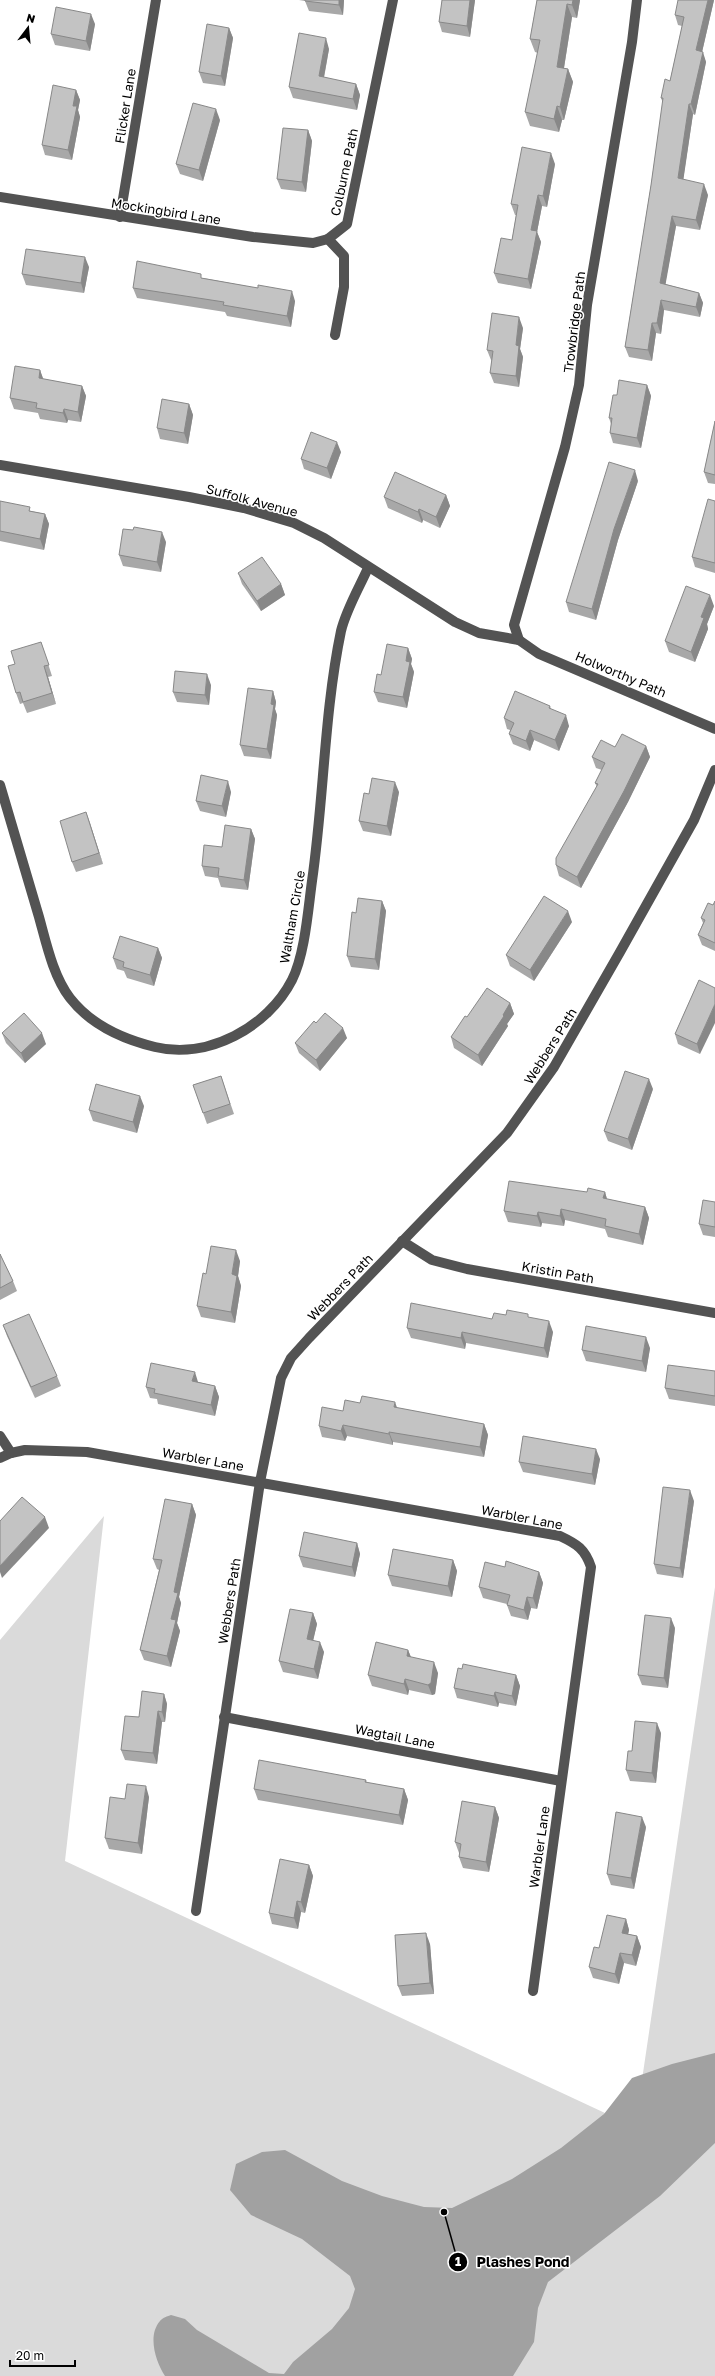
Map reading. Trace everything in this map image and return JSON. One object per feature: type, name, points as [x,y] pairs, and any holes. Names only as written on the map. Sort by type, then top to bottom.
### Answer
[{"type":"street","name":"Flicker Lane","points":[[120,217],[156,0]]},
{"type":"street","name":"Colburne Path","points":[[328,239],[347,224],[393,0]]},
{"type":"street","name":"Trowbridge Path","points":[[518,640],[514,625],[565,447],[579,385],[587,305],[632,42],[637,0]]},
{"type":"street","name":"Mockingbird Lane","points":[[0,197],[253,237],[313,243],[328,239]]},
{"type":"street","points":[[328,239],[344,256],[344,287],[335,335]]},
{"type":"street","name":"Suffolk Avenue","points":[[0,465],[244,508],[294,523],[324,538],[368,568],[455,622],[479,633],[518,640]]},
{"type":"street","name":"Waltham Circle","points":[[0,785],[54,966],[68,996],[84,1013],[104,1028],[130,1041],[169,1051],[204,1047],[246,1031],[274,1008],[293,978],[304,938],[316,856],[330,705],[342,628],[368,568]]},
{"type":"street","name":"Holworthy Path","points":[[518,640],[539,654],[715,729]]},
{"type":"street","name":"Webbers Path","points":[[196,1911],[260,1482],[281,1378],[291,1358],[507,1133],[554,1067],[694,820],[715,770]]},
{"type":"street","name":"Kristin Path","points":[[402,1241],[432,1260],[467,1269],[715,1313]]},
{"type":"street","points":[[0,1436],[11,1453]]},
{"type":"street","name":"Warbler Lane","points":[[0,1458],[11,1453],[25,1450],[87,1452],[560,1536],[579,1545],[588,1556],[591,1567],[533,1991]]},
{"type":"street","name":"Wagtail Lane","points":[[224,1717],[561,1781]]},
{"type":"shaded area","points":[[104,1516],[65,1861],[635,2127],[715,1587],[715,2376],[0,2376],[0,1640]]},
{"type":"shaded area","points":[[715,2053],[715,2143],[660,2196],[548,2282],[538,2308],[534,2342],[513,2376],[165,2376],[156,2356],[153,2341],[156,2327],[161,2320],[168,2316],[171,2315],[185,2319],[197,2330],[269,2373],[284,2374],[293,2362],[332,2329],[349,2308],[355,2289],[350,2276],[302,2239],[251,2215],[230,2190],[236,2164],[262,2152],[285,2150],[342,2181],[382,2196],[424,2207],[452,2208],[512,2179],[561,2148],[604,2114],[632,2078],[672,2064]]},
{"type":"building","points":[[339,0],[339,5],[305,1]]},
{"type":"building","points":[[442,0],[470,0],[467,26],[439,22]]},
{"type":"building","points":[[537,0],[573,0],[572,5],[567,4],[557,67],[568,69],[560,107],[557,106],[554,119],[525,112],[540,40],[530,39]]},
{"type":"building","points":[[678,0],[708,0],[696,50],[703,52],[691,104],[689,104],[678,178],[704,184],[696,220],[672,216],[660,283],[699,293],[696,307],[661,300],[657,323],[652,323],[648,350],[625,347],[651,185],[663,98],[661,98],[665,79],[670,81],[684,17],[675,15]]},
{"type":"building","points":[[56,7],[91,14],[86,41],[51,34]]},
{"type":"building","points":[[207,24],[229,28],[221,76],[199,72]]},
{"type":"building","points":[[299,33],[326,38],[319,76],[356,84],[353,99],[289,87]]},
{"type":"building","points":[[53,85],[76,90],[73,106],[77,106],[68,150],[42,145]]},
{"type":"building","points":[[193,103],[216,109],[199,170],[176,164]]},
{"type":"building","points":[[283,128],[308,130],[302,182],[277,179]]},
{"type":"building","points":[[522,147],[551,153],[543,196],[538,195],[531,230],[537,231],[528,279],[494,273],[501,238],[512,240],[518,205],[511,204]]},
{"type":"building","points":[[26,249],[85,257],[81,283],[22,274]]},
{"type":"building","points":[[137,261],[201,274],[201,278],[258,288],[258,285],[292,291],[287,316],[223,305],[224,302],[133,288]]},
{"type":"building","points":[[492,313],[519,317],[516,345],[519,346],[516,376],[490,373],[493,351],[487,350]]},
{"type":"building","points":[[15,366],[40,370],[39,378],[82,386],[78,412],[64,409],[63,413],[36,408],[37,403],[10,398]]},
{"type":"building","points":[[619,380],[647,385],[637,438],[610,433],[612,418],[609,418],[613,395],[617,395]]},
{"type":"building","points":[[162,399],[189,404],[184,433],[157,428]]},
{"type":"building","points":[[715,421],[715,475],[704,472]]},
{"type":"building","points":[[311,432],[337,442],[327,468],[301,459]]},
{"type":"building","points":[[609,462],[635,470],[614,529],[592,609],[566,602]]},
{"type":"building","points":[[395,472],[446,495],[436,517],[419,509],[418,512],[384,497]]},
{"type":"building","points":[[708,499],[715,501],[715,563],[692,557]]},
{"type":"building","points":[[0,501],[30,507],[29,511],[45,514],[40,539],[0,531]]},
{"type":"building","points":[[134,527],[162,532],[157,562],[119,555],[123,529],[133,530]]},
{"type":"building","points":[[262,557],[281,584],[257,601],[238,573]]},
{"type":"building","points":[[686,586],[710,595],[701,617],[704,618],[691,652],[665,641]]},
{"type":"building","points":[[41,642],[49,665],[44,666],[52,693],[23,702],[20,692],[16,693],[8,666],[15,664],[11,651]]},
{"type":"building","points":[[387,644],[408,648],[406,661],[410,662],[403,697],[374,692],[377,674],[381,675]]},
{"type":"building","points":[[175,671],[207,674],[205,695],[173,692]]},
{"type":"building","points":[[248,688],[273,691],[271,704],[274,705],[267,749],[240,745]]},
{"type":"building","points":[[515,691],[550,706],[549,708],[566,715],[555,740],[530,730],[526,741],[509,734],[514,723],[504,718]]},
{"type":"building","points":[[622,734],[646,746],[624,791],[577,877],[556,865],[556,858],[598,784],[595,783],[605,763],[592,757],[601,740],[615,747]]},
{"type":"building","points":[[201,775],[228,781],[222,806],[196,801]]},
{"type":"building","points":[[372,778],[395,782],[387,826],[359,821],[364,793],[369,794]]},
{"type":"building","points":[[86,812],[99,853],[72,862],[60,821]]},
{"type":"building","points":[[225,825],[251,829],[244,880],[218,876],[219,868],[202,866],[204,845],[222,847]]},
{"type":"building","points":[[544,896],[568,911],[530,970],[506,955]]},
{"type":"building","points":[[358,898],[382,901],[375,959],[347,956],[352,912],[356,913]]},
{"type":"building","points":[[715,901],[715,943],[698,935],[705,920],[701,918],[708,903],[713,905]]},
{"type":"building","points":[[120,936],[158,948],[150,975],[123,967],[124,962],[113,958]]},
{"type":"building","points":[[699,980],[715,988],[715,1004],[697,1044],[675,1034]]},
{"type":"building","points":[[487,988],[510,1003],[503,1015],[504,1016],[478,1055],[451,1037]]},
{"type":"building","points":[[24,1013],[42,1033],[21,1053],[2,1033]]},
{"type":"building","points":[[325,1013],[343,1028],[316,1060],[295,1043],[314,1021],[316,1023]]},
{"type":"building","points":[[625,1071],[649,1079],[628,1139],[604,1131]]},
{"type":"building","points":[[221,1076],[230,1104],[203,1113],[193,1085]]},
{"type":"building","points":[[96,1084],[140,1096],[133,1122],[89,1110]]},
{"type":"building","points":[[509,1181],[587,1192],[588,1188],[605,1192],[603,1198],[645,1207],[639,1234],[605,1226],[606,1219],[561,1209],[560,1216],[538,1212],[537,1216],[504,1211]]},
{"type":"building","points":[[703,1200],[715,1202],[715,1227],[699,1224]]},
{"type":"building","points":[[211,1246],[236,1250],[232,1274],[237,1276],[231,1312],[197,1306],[203,1273],[206,1274]]},
{"type":"building","points":[[0,1254],[13,1281],[0,1288]]},
{"type":"building","points":[[411,1303],[492,1319],[494,1313],[506,1315],[507,1310],[528,1314],[528,1317],[549,1321],[544,1348],[462,1332],[461,1338],[407,1328]]},
{"type":"building","points":[[29,1314],[57,1376],[31,1387],[3,1325]]},
{"type":"building","points":[[586,1326],[646,1337],[642,1361],[582,1350]]},
{"type":"building","points":[[151,1363],[195,1372],[192,1381],[215,1386],[211,1405],[154,1393],[155,1389],[146,1387]]},
{"type":"building","points":[[668,1365],[715,1371],[715,1396],[665,1388]]},
{"type":"building","points":[[362,1396],[395,1402],[394,1407],[484,1424],[480,1447],[389,1432],[389,1434],[343,1425],[341,1431],[319,1426],[322,1407],[343,1411],[345,1400],[360,1403]]},
{"type":"building","points":[[523,1436],[596,1449],[592,1474],[519,1462]]},
{"type":"building","points":[[663,1487],[690,1490],[680,1568],[654,1564]]},
{"type":"building","points":[[22,1497],[45,1517],[0,1566],[0,1521]]},
{"type":"building","points":[[165,1499],[192,1504],[174,1592],[178,1593],[171,1619],[176,1620],[167,1656],[140,1650],[162,1560],[153,1559]]},
{"type":"building","points":[[304,1532],[357,1543],[352,1567],[299,1556]]},
{"type":"building","points":[[393,1549],[453,1560],[448,1586],[388,1575]]},
{"type":"building","points":[[506,1561],[539,1572],[533,1598],[527,1597],[524,1610],[507,1605],[510,1595],[479,1587],[485,1562],[505,1567]]},
{"type":"building","points":[[290,1609],[313,1613],[307,1639],[320,1642],[314,1669],[279,1661]]},
{"type":"building","points":[[645,1615],[671,1618],[664,1678],[638,1675]]},
{"type":"building","points":[[376,1642],[408,1650],[407,1656],[434,1662],[431,1683],[428,1685],[405,1679],[404,1684],[368,1675]]},
{"type":"building","points":[[463,1664],[516,1675],[512,1696],[495,1692],[494,1696],[454,1688],[458,1668],[462,1669]]},
{"type":"building","points":[[142,1691],[164,1694],[162,1712],[158,1711],[153,1753],[121,1750],[125,1716],[139,1717]]},
{"type":"building","points":[[635,1721],[657,1723],[652,1773],[626,1770],[628,1751],[632,1751]]},
{"type":"building","points":[[259,1760],[366,1780],[365,1782],[404,1789],[399,1815],[254,1789]]},
{"type":"building","points":[[127,1784],[146,1786],[138,1843],[105,1838],[110,1797],[125,1799]]},
{"type":"building","points":[[462,1801],[495,1807],[486,1862],[459,1857],[461,1844],[455,1842]]},
{"type":"building","points":[[616,1812],[642,1817],[631,1878],[607,1874]]},
{"type":"building","points":[[280,1859],[309,1865],[301,1902],[297,1901],[294,1918],[269,1913]]},
{"type":"building","points":[[607,1915],[626,1919],[622,1933],[637,1936],[632,1955],[620,1953],[615,1974],[589,1967],[594,1947],[599,1948]]},
{"type":"building","points":[[426,1933],[430,1983],[398,1986],[395,1935]]},
{"type":"place","name":"Plashes Pond","points":[[444,2212]]}]
